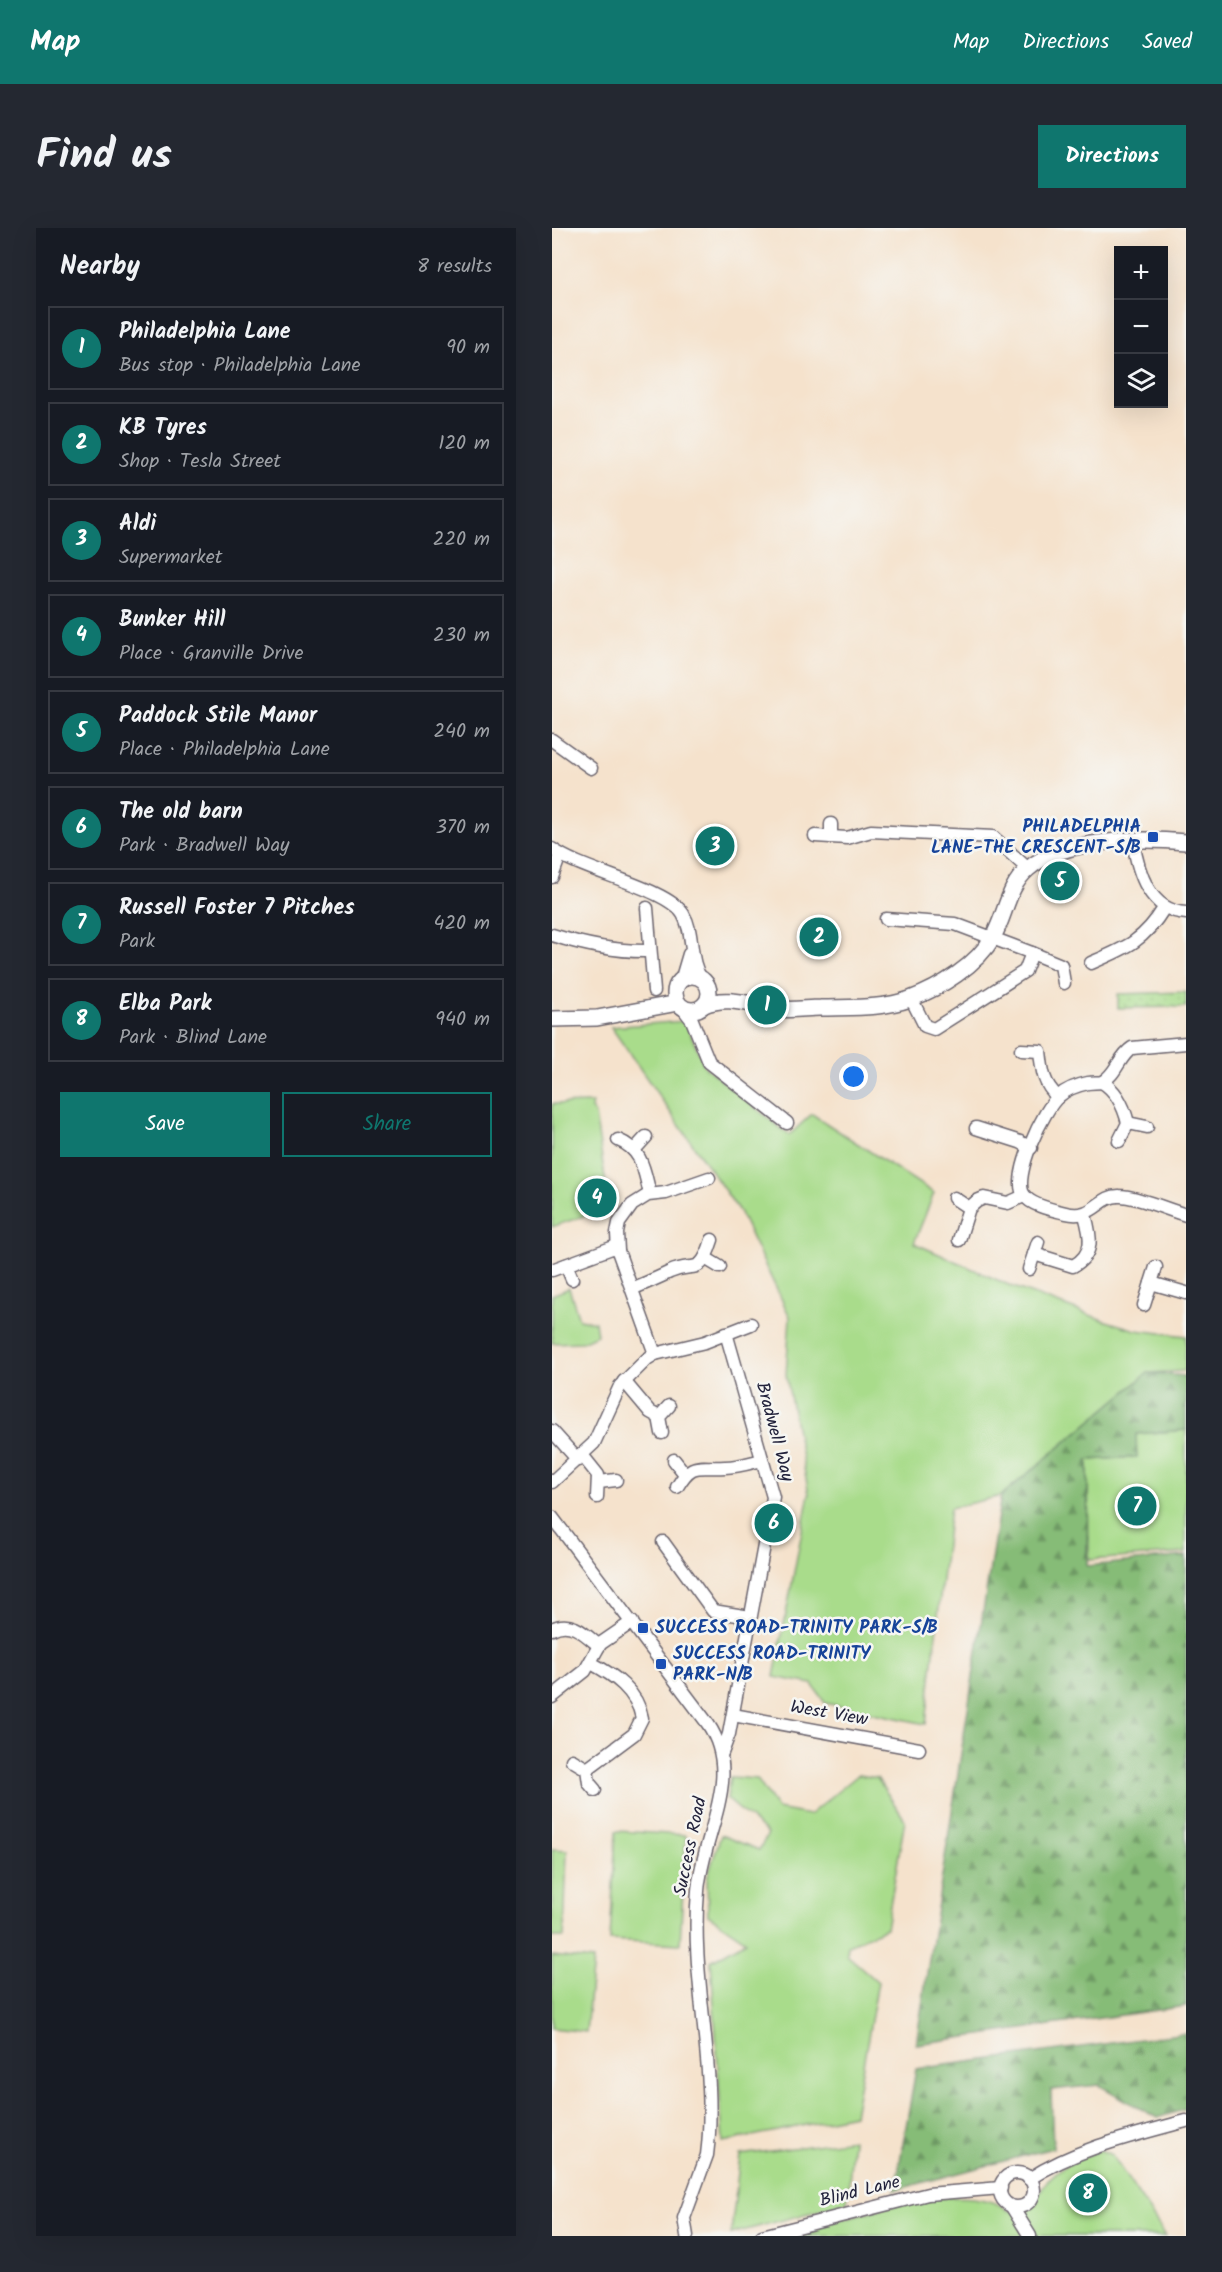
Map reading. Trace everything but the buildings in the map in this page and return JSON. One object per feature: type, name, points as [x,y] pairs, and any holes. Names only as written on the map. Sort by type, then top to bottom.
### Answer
[{"type":"main road","points":[[679,995],[691,1010],[722,999],[744,1001],[780,1010],[885,1005],[911,998],[946,980],[966,966],[993,937],[1013,887],[1028,869],[1065,849],[1134,841],[1186,842]]},
{"type":"main road","points":[[552,1019],[597,1018],[645,1008],[679,995],[690,977],[744,1001]]},
{"type":"main road","points":[[702,1006],[708,992],[703,981]]},
{"type":"street","points":[[552,740],[591,768]]},
{"type":"street","points":[[831,824],[831,837]]},
{"type":"street","points":[[815,836],[847,838],[871,831],[993,837],[1028,869]]},
{"type":"street","points":[[1134,841],[1136,858],[1149,894],[1164,908],[1186,913]]},
{"type":"street","points":[[552,877],[556,852],[669,901],[682,913],[695,970],[703,981]]},
{"type":"street","points":[[647,908],[654,991]]},
{"type":"street","points":[[1091,963],[1132,945],[1152,928],[1164,908]]},
{"type":"street","points":[[886,920],[955,924],[993,937],[1061,965],[1064,983]]},
{"type":"street","points":[[552,935],[580,944],[626,952],[650,951]]},
{"type":"street","points":[[690,950],[679,995],[701,1039],[709,1062],[787,1123]]},
{"type":"street","points":[[911,998],[925,1026],[934,1029],[1025,971],[1032,953]]},
{"type":"street","points":[[701,1039],[702,1006]]},
{"type":"street","points":[[1186,1043],[1132,1047],[1102,1082],[1069,1089],[1058,1097],[1048,1108],[1020,1174],[1020,1185],[1024,1196],[1033,1203],[1068,1214],[1085,1215],[1108,1199],[1119,1196],[1186,1215]]},
{"type":"street","points":[[1021,1050],[1042,1046],[1042,1072],[1048,1088],[1058,1097]]},
{"type":"street","points":[[1102,1082],[1110,1086],[1124,1106],[1128,1124],[1119,1141]]},
{"type":"street","points":[[997,1135],[1002,1121]]},
{"type":"street","points":[[1128,1124],[1147,1127]]},
{"type":"street","points":[[976,1128],[1031,1148]]},
{"type":"street","points":[[635,1149],[645,1137]]},
{"type":"street","points":[[618,1140],[635,1149],[644,1169],[650,1194]]},
{"type":"street","points":[[655,1354],[617,1246],[616,1233],[624,1213],[640,1199],[650,1194],[666,1192],[709,1178]]},
{"type":"street","points":[[959,1240],[969,1208],[984,1198],[1008,1203],[1024,1196]]},
{"type":"street","points":[[954,1198],[969,1208]]},
{"type":"street","points":[[1034,1254],[1073,1266],[1084,1260],[1090,1248],[1085,1215]]},
{"type":"street","points":[[633,1288],[672,1271],[697,1267],[705,1258],[711,1240]]},
{"type":"street","points":[[1029,1269],[1038,1242]]},
{"type":"street","points":[[552,1270],[617,1246]]},
{"type":"street","points":[[705,1258],[720,1267]]},
{"type":"street","points":[[566,1265],[572,1279]]},
{"type":"street","points":[[1144,1305],[1156,1267]]},
{"type":"street","points":[[1151,1283],[1186,1293]]},
{"type":"street","points":[[552,1482],[598,1437],[613,1398],[624,1381],[655,1354],[705,1342],[751,1324]]},
{"type":"street","name":"Bradwell Way","points":[[722,1753],[733,1715],[773,1505],[736,1362],[726,1334]]},
{"type":"street","points":[[624,1381],[650,1412],[659,1417]]},
{"type":"street","points":[[659,1417],[669,1406]]},
{"type":"street","points":[[659,1417],[662,1433]]},
{"type":"street","points":[[552,1431],[596,1471],[599,1482],[597,1497]]},
{"type":"street","points":[[674,1460],[685,1474]]},
{"type":"street","points":[[677,1487],[685,1474],[698,1466],[724,1467],[762,1460]]},
{"type":"street","points":[[599,1482],[616,1480]]},
{"type":"street","name":"Success Road","points":[[552,1516],[708,1724],[722,1753],[724,1778],[701,1868],[696,1908],[698,1972],[708,2086],[709,2144],[684,2218],[687,2236]]},
{"type":"street","points":[[663,1542],[714,1611],[750,1617]]},
{"type":"street","points":[[552,1697],[585,1671],[591,1664],[599,1646],[632,1622]]},
{"type":"street","points":[[552,1629],[563,1625],[570,1626],[584,1633],[599,1646]]},
{"type":"street","points":[[587,1769],[634,1734],[648,1720],[621,1682],[591,1664]]},
{"type":"street","name":"West View","points":[[733,1715],[919,1749]]},
{"type":"street","points":[[572,1760],[587,1769]]},
{"type":"street","points":[[587,1769],[589,1782],[595,1790]]},
{"type":"street","points":[[1005,2198],[1023,2206],[1044,2169],[1082,2152],[1186,2121]]},
{"type":"street","points":[[1012,2174],[1019,2174],[1032,2188],[1029,2233],[1005,2198],[1004,2180],[1012,2174]]},
{"type":"street","name":"Blind Lane","points":[[762,2236],[876,2205],[928,2194],[968,2191],[1005,2198]]},
{"type":"street","points":[[678,2236],[684,2218]]},
{"type":"green space","points":[[1186,992],[1186,1007],[1118,1008],[1118,994]]},
{"type":"green space","points":[[685,1021],[705,1067],[789,1135],[812,1114],[934,1193],[914,1243],[1011,1286],[1103,1320],[1136,1330],[1186,1336],[1185,1371],[1148,1373],[1001,1496],[950,1508],[926,1724],[825,1703],[812,1684],[774,1677],[809,1494],[786,1375],[790,1317],[739,1211],[611,1027]]},
{"type":"green space","points":[[592,1103],[591,1109],[595,1114],[607,1191],[598,1211],[552,1227],[552,1104]]},
{"type":"green space","points":[[569,1288],[579,1319],[595,1322],[597,1335],[582,1342],[552,1343],[552,1295]]},
{"type":"green space","points":[[1148,1373],[1186,1376],[1186,1430],[1136,1434],[1137,1457],[1088,1460],[1087,1566],[1186,1556],[1186,2006],[916,2044],[1001,1496]]},
{"type":"green space","points":[[1186,1430],[1186,1553],[1089,1560],[1088,1460],[1137,1457],[1135,1434]]},
{"type":"green space","points":[[858,1775],[877,1778],[905,1820],[886,1928],[848,1945],[847,1955],[878,1982],[854,2115],[723,2142],[711,1961],[746,1941],[708,1915],[707,1878],[721,1835],[759,1850],[768,1834],[727,1799],[730,1777],[757,1779],[777,1809],[809,1815]]},
{"type":"green space","points":[[616,1831],[686,1835],[680,1944],[610,1940]]},
{"type":"green space","points":[[552,1849],[567,1850],[564,1937],[552,1937]]},
{"type":"green space","points":[[552,1956],[593,1960],[586,2032],[552,2028]]},
{"type":"green space","points":[[1186,2033],[1186,2109],[1157,2118],[1099,2085],[1051,2090],[1053,2148],[895,2190],[916,2069]]},
{"type":"green space","points":[[853,2140],[847,2203],[731,2234],[740,2155]]},
{"type":"green space","points":[[1100,2150],[1112,2155],[1166,2236],[785,2236],[867,2212],[932,2199],[962,2197],[988,2201],[1009,2211],[1035,2205],[1039,2193],[1052,2176],[1068,2164]]},
{"type":"place","name":"PHILADELPHIA LANE-THE CRESCENT-S/B","points":[[1153,837]]},
{"type":"place","name":"Aldi","points":[[715,846]]},
{"type":"place","name":"Paddock Stile Manor","points":[[1060,881]]},
{"type":"place","name":"KB Tyres","points":[[819,937]]},
{"type":"place","name":"Philadelphia Lane","points":[[767,1005]]},
{"type":"place","name":"Bunker Hill","points":[[597,1198]]},
{"type":"place","name":"Russell Foster 7 Pitches","points":[[1137,1506]]},
{"type":"place","name":"The old barn","points":[[774,1523]]},
{"type":"place","name":"SUCCESS ROAD-TRINITY PARK-S/B","points":[[643,1628]]},
{"type":"place","name":"SUCCESS ROAD-TRINITY PARK-N/B","points":[[661,1664]]},
{"type":"place","name":"Elba Park","points":[[1088,2193]]}]
